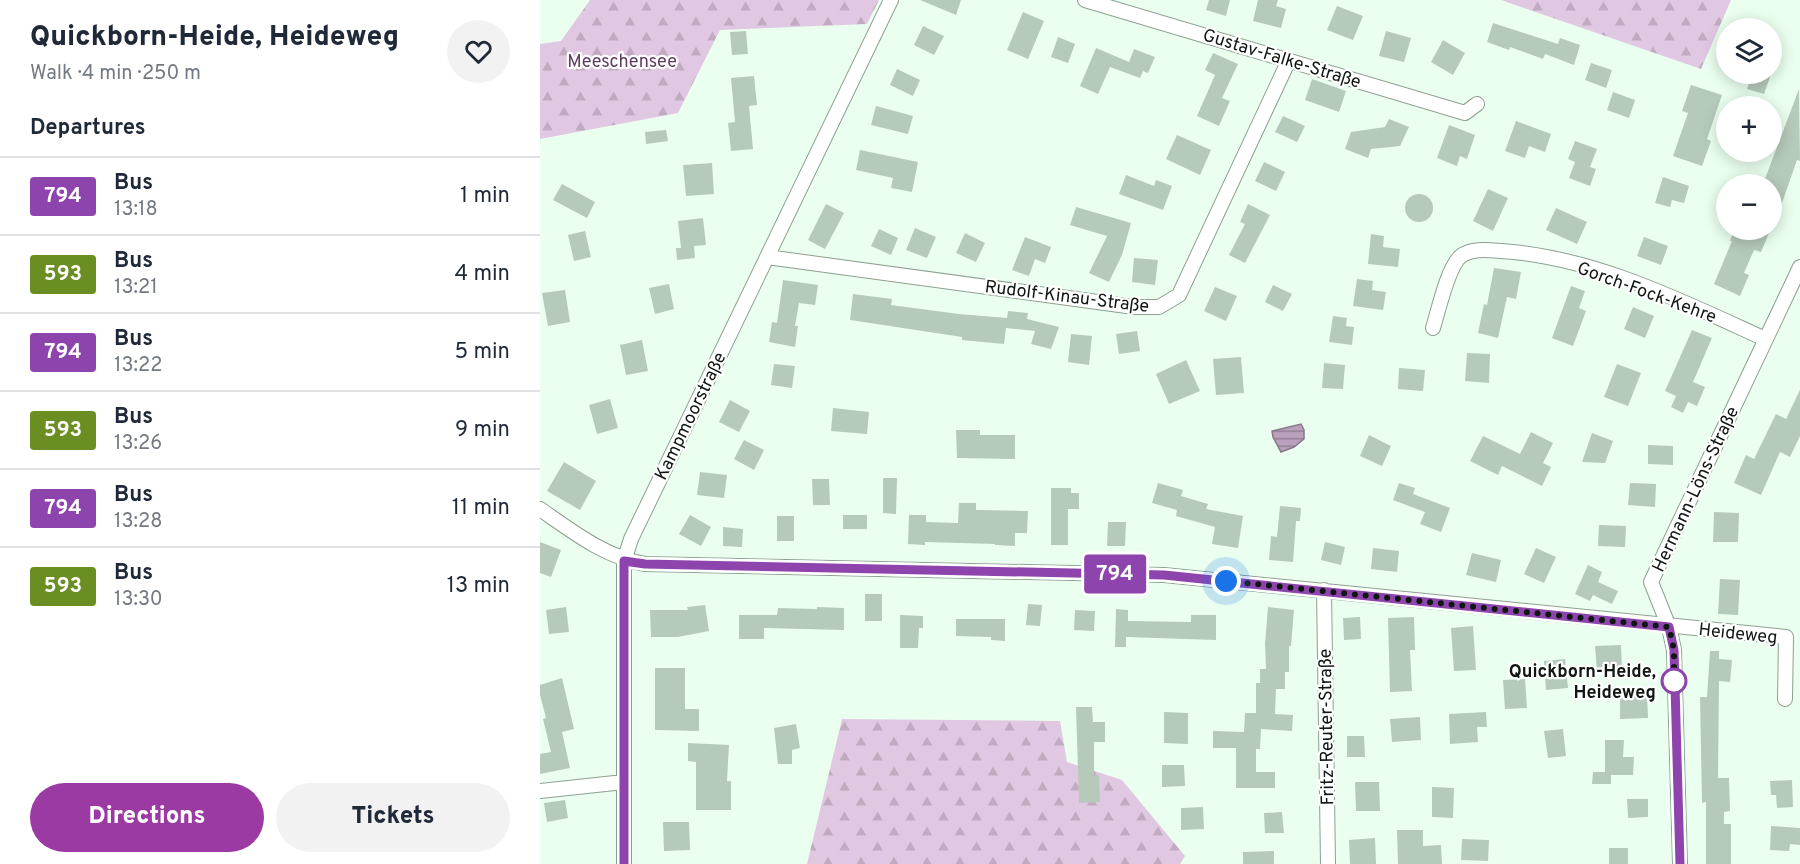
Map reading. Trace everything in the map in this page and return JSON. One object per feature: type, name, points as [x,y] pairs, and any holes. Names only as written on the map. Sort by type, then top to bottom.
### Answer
[{"type":"street","name":"Kampmoorstraße","points":[[624,864],[624,561],[631,539],[891,0]]},
{"type":"street","name":"Gustav-Falke-Straße","points":[[1085,0],[1465,113],[1477,104]]},
{"type":"street","name":"Rudolf-Kinau-Straße","points":[[767,257],[1123,305],[1159,307],[1179,295],[1289,60]]},
{"type":"street","name":"Gorch-Fock-Kehre","points":[[1433,328],[1447,281],[1460,257],[1472,251],[1494,250],[1522,252],[1563,261],[1626,280],[1684,302],[1765,339]]},
{"type":"street","name":"Hermann-Löns-Straße","points":[[1680,864],[1674,650],[1669,627],[1651,582],[1800,267]]},
{"type":"street","points":[[540,509],[590,544],[624,561]]},
{"type":"street","name":"Heideweg","points":[[624,561],[645,564],[1164,575],[1786,637],[1785,699]]},
{"type":"street","name":"Fritz-Reuter-Straße","points":[[1324,590],[1328,864]]},
{"type":"street","points":[[540,791],[624,782]]},
{"type":"green space","name":"Meeschensee","points":[[590,0],[879,0],[867,24],[720,30],[678,113],[540,139],[540,44],[561,41]]},
{"type":"green space","points":[[1501,0],[1731,0],[1723,18],[1716,18],[1716,34],[1701,69]]},
{"type":"green space","points":[[842,719],[1060,721],[1067,762],[1122,780],[1185,856],[1180,864],[807,864]]},
{"type":"shaded area","points":[[1301,424],[1304,439],[1294,447],[1281,452],[1272,431]]},
{"type":"building","points":[[920,0],[961,0],[956,15]]},
{"type":"building","points":[[1209,0],[1230,0],[1226,16],[1206,10]]},
{"type":"building","points":[[1258,0],[1278,0],[1276,6],[1286,9],[1281,28],[1253,21]]},
{"type":"building","points":[[1337,6],[1363,16],[1353,40],[1327,30]]},
{"type":"building","points":[[1023,12],[1044,21],[1028,59],[1007,50]]},
{"type":"building","points":[[1493,23],[1558,44],[1560,38],[1580,45],[1574,65],[1545,54],[1543,59],[1510,47],[1509,50],[1487,42]]},
{"type":"building","points":[[923,26],[944,36],[934,55],[914,45]]},
{"type":"building","points":[[746,31],[748,54],[732,55],[730,32]]},
{"type":"building","points":[[1386,31],[1411,38],[1404,62],[1379,56]]},
{"type":"building","points":[[1058,37],[1075,44],[1068,63],[1051,57]]},
{"type":"building","points":[[1443,40],[1465,53],[1453,75],[1431,62]]},
{"type":"building","points":[[1096,48],[1129,62],[1134,49],[1155,57],[1148,73],[1143,71],[1140,78],[1110,67],[1098,94],[1080,86]]},
{"type":"building","points":[[1213,53],[1238,64],[1222,98],[1230,101],[1219,126],[1197,116],[1215,75],[1205,70]]},
{"type":"building","points":[[1591,63],[1612,70],[1606,88],[1585,80]]},
{"type":"building","points":[[897,69],[920,80],[913,96],[890,85]]},
{"type":"building","points":[[754,76],[757,105],[749,106],[753,149],[731,151],[728,123],[735,122],[731,78]]},
{"type":"building","points":[[1312,79],[1346,91],[1339,112],[1305,100]]},
{"type":"building","points":[[1749,84],[1768,84],[1764,94],[1747,89]]},
{"type":"building","points":[[1691,85],[1722,95],[1716,96],[1716,113],[1707,139],[1711,141],[1702,166],[1673,156],[1688,113],[1682,111]]},
{"type":"building","points":[[1799,89],[1800,161],[1797,160],[1782,203],[1782,174],[1767,174],[1771,162],[1782,162],[1782,134]]},
{"type":"building","points":[[1613,92],[1635,100],[1629,118],[1607,110]]},
{"type":"building","points":[[876,106],[913,116],[908,134],[871,125]]},
{"type":"building","points":[[1283,116],[1305,126],[1297,142],[1275,132]]},
{"type":"building","points":[[1389,119],[1409,127],[1400,146],[1371,149],[1368,158],[1345,149],[1351,132],[1385,127]]},
{"type":"building","points":[[1516,121],[1551,134],[1545,152],[1529,146],[1525,158],[1505,151]]},
{"type":"building","points":[[1449,125],[1475,135],[1467,159],[1460,156],[1457,166],[1437,158]]},
{"type":"building","points":[[666,130],[668,141],[646,144],[645,132]]},
{"type":"building","points":[[1177,135],[1211,150],[1200,175],[1166,159]]},
{"type":"building","points":[[1575,141],[1597,149],[1590,167],[1596,169],[1590,186],[1569,178],[1575,162],[1568,159]]},
{"type":"building","points":[[860,150],[918,162],[912,192],[891,188],[893,178],[856,170]]},
{"type":"building","points":[[1264,162],[1285,172],[1276,191],[1255,181]]},
{"type":"building","points":[[712,163],[714,194],[686,196],[683,165]]},
{"type":"building","points":[[1126,175],[1154,186],[1156,180],[1172,186],[1163,210],[1119,194]]},
{"type":"building","points":[[1663,177],[1689,186],[1684,203],[1672,200],[1670,207],[1655,203]]},
{"type":"building","points":[[562,184],[595,202],[587,218],[553,200]]},
{"type":"building","points":[[1488,189],[1508,198],[1493,231],[1473,221]]},
{"type":"building","points":[[1419,194],[1429,198],[1433,208],[1429,218],[1419,222],[1409,218],[1405,208],[1409,198]]},
{"type":"building","points":[[826,204],[844,213],[825,249],[808,240]]},
{"type":"building","points":[[1248,204],[1270,215],[1245,263],[1229,255],[1245,224],[1240,222]]},
{"type":"building","points":[[1076,207],[1131,223],[1122,255],[1109,282],[1089,273],[1107,236],[1070,225]]},
{"type":"building","points":[[1556,208],[1587,222],[1577,244],[1546,230]]},
{"type":"building","points":[[703,218],[706,245],[694,246],[695,258],[677,260],[676,248],[681,248],[678,221]]},
{"type":"building","points":[[915,228],[936,237],[927,258],[906,250]]},
{"type":"building","points":[[879,229],[898,238],[891,255],[871,246]]},
{"type":"building","points":[[585,231],[591,257],[574,261],[568,235]]},
{"type":"building","points":[[965,233],[985,243],[976,262],[956,253]]},
{"type":"building","points":[[1371,234],[1384,236],[1383,247],[1400,249],[1398,267],[1368,264]]},
{"type":"building","points":[[1025,237],[1051,247],[1045,263],[1035,259],[1029,276],[1012,270]]},
{"type":"building","points":[[1644,237],[1668,246],[1661,265],[1637,256]]},
{"type":"building","points":[[1766,240],[1761,252],[1754,250],[1744,273],[1749,275],[1740,296],[1714,284],[1732,241],[1730,241]]},
{"type":"building","points":[[1134,258],[1158,260],[1155,285],[1132,282]]},
{"type":"building","points":[[1494,268],[1521,272],[1516,299],[1507,297],[1498,338],[1478,333],[1484,304],[1487,305]]},
{"type":"building","points":[[1357,279],[1373,281],[1372,290],[1386,292],[1383,310],[1353,306]]},
{"type":"building","points":[[783,280],[818,285],[815,305],[799,303],[795,326],[798,326],[795,347],[769,342],[772,322],[777,323]]},
{"type":"building","points":[[669,284],[674,309],[655,314],[649,288]]},
{"type":"building","points":[[1273,285],[1292,294],[1283,311],[1265,302]]},
{"type":"building","points":[[1571,286],[1585,291],[1579,308],[1586,311],[1573,346],[1552,338]]},
{"type":"building","points":[[1215,287],[1237,296],[1226,321],[1204,311]]},
{"type":"building","points":[[565,290],[570,322],[548,326],[542,293]]},
{"type":"building","points":[[853,294],[892,299],[891,305],[959,314],[1007,318],[1008,311],[1028,313],[1027,319],[1059,327],[1051,349],[1031,344],[1035,331],[1006,328],[1004,344],[962,340],[962,337],[850,320]]},
{"type":"building","points":[[1633,307],[1654,316],[1645,338],[1624,329]]},
{"type":"building","points":[[1333,316],[1347,318],[1346,326],[1354,327],[1352,345],[1329,342]]},
{"type":"building","points":[[1692,330],[1712,338],[1693,382],[1705,387],[1697,406],[1688,402],[1683,413],[1671,407],[1676,396],[1665,391]]},
{"type":"building","points":[[1137,331],[1140,351],[1119,354],[1116,334]]},
{"type":"building","points":[[1071,334],[1092,336],[1089,365],[1068,362]]},
{"type":"building","points":[[642,340],[648,371],[626,375],[620,345]]},
{"type":"building","points":[[1467,353],[1490,354],[1489,383],[1465,381]]},
{"type":"building","points":[[1241,357],[1244,393],[1216,395],[1213,359]]},
{"type":"building","points":[[1186,360],[1200,391],[1169,404],[1156,374]]},
{"type":"building","points":[[1324,363],[1345,365],[1343,389],[1322,388]]},
{"type":"building","points":[[774,364],[795,366],[792,388],[771,385]]},
{"type":"building","points":[[1617,364],[1641,373],[1628,406],[1604,397]]},
{"type":"building","points":[[1399,368],[1425,370],[1423,391],[1398,389]]},
{"type":"building","points":[[1800,390],[1800,436],[1790,457],[1780,452],[1761,495],[1734,483],[1746,455],[1754,459],[1776,414],[1786,419]]},
{"type":"building","points":[[610,399],[618,428],[597,434],[589,405]]},
{"type":"building","points":[[730,400],[750,411],[739,432],[719,422]]},
{"type":"building","points":[[833,408],[869,412],[867,434],[831,431]]},
{"type":"building","points":[[956,430],[980,430],[980,435],[1015,435],[1015,459],[957,458]]},
{"type":"building","points":[[1531,432],[1553,443],[1543,463],[1551,467],[1542,486],[1502,466],[1498,475],[1470,461],[1483,436],[1520,454]]},
{"type":"building","points":[[1592,433],[1613,441],[1605,463],[1582,462]]},
{"type":"building","points":[[1369,435],[1391,446],[1382,466],[1360,456]]},
{"type":"building","points":[[744,440],[764,450],[754,470],[734,459]]},
{"type":"building","points":[[1648,445],[1673,446],[1673,465],[1648,464]]},
{"type":"building","points":[[564,462],[596,481],[580,510],[547,491]]},
{"type":"building","points":[[700,472],[727,475],[724,498],[697,495]]},
{"type":"building","points":[[883,478],[897,478],[896,514],[883,513]]},
{"type":"building","points":[[812,479],[829,479],[830,505],[813,505]]},
{"type":"building","points":[[1158,483],[1183,490],[1181,496],[1208,504],[1206,509],[1243,516],[1238,548],[1212,544],[1215,527],[1176,516],[1177,510],[1152,503]]},
{"type":"building","points":[[1399,483],[1415,488],[1413,494],[1450,508],[1441,532],[1420,524],[1425,512],[1393,500]]},
{"type":"building","points":[[1630,483],[1656,484],[1655,507],[1628,505]]},
{"type":"building","points":[[1051,488],[1071,488],[1071,493],[1079,493],[1079,509],[1068,509],[1068,545],[1051,545]]},
{"type":"building","points":[[959,503],[976,503],[976,510],[1028,511],[1027,533],[1015,533],[1015,546],[925,542],[925,545],[908,544],[909,515],[926,515],[926,522],[958,523]]},
{"type":"building","points":[[1280,506],[1301,508],[1300,521],[1296,521],[1293,562],[1269,560],[1271,536],[1277,537]]},
{"type":"building","points":[[1714,512],[1739,513],[1738,542],[1713,542]]},
{"type":"building","points":[[690,515],[711,527],[701,546],[679,534]]},
{"type":"building","points":[[843,515],[867,515],[867,529],[843,529]]},
{"type":"building","points":[[777,516],[794,516],[794,541],[777,541]]},
{"type":"building","points":[[1108,522],[1126,522],[1125,546],[1107,546]]},
{"type":"building","points":[[1599,525],[1626,526],[1625,547],[1598,546]]},
{"type":"building","points":[[723,527],[743,529],[742,547],[723,546]]},
{"type":"building","points":[[540,542],[561,550],[551,577],[540,573]]},
{"type":"building","points":[[1325,542],[1345,547],[1341,565],[1321,560]]},
{"type":"building","points":[[1373,548],[1399,551],[1397,572],[1371,569]]},
{"type":"building","points":[[1536,548],[1556,557],[1544,583],[1524,574]]},
{"type":"building","points":[[1472,553],[1501,560],[1496,582],[1466,575]]},
{"type":"building","points":[[1588,565],[1602,572],[1598,582],[1618,591],[1612,604],[1593,595],[1590,601],[1575,594]]},
{"type":"building","points":[[1720,579],[1740,580],[1738,615],[1718,614]]},
{"type":"building","points":[[865,594],[882,594],[882,621],[865,621]]},
{"type":"building","points":[[1028,604],[1042,605],[1040,626],[1026,625]]},
{"type":"building","points":[[705,605],[709,631],[678,637],[651,637],[650,610],[688,610],[687,607]]},
{"type":"building","points":[[566,607],[569,632],[549,634],[546,610]]},
{"type":"building","points":[[817,607],[844,608],[844,630],[764,628],[764,639],[739,639],[739,615],[777,615],[778,608],[817,609]]},
{"type":"building","points":[[1268,607],[1294,610],[1291,646],[1289,646],[1289,672],[1285,672],[1285,689],[1276,689],[1275,714],[1293,715],[1292,731],[1261,729],[1260,749],[1256,749],[1256,772],[1275,772],[1275,788],[1236,788],[1236,748],[1213,748],[1213,731],[1244,732],[1245,713],[1256,713],[1256,683],[1260,683],[1260,669],[1266,669],[1265,644]]},
{"type":"building","points":[[1116,609],[1128,610],[1128,621],[1191,622],[1191,615],[1216,615],[1216,640],[1126,637],[1126,647],[1115,647]]},
{"type":"building","points":[[1075,610],[1095,611],[1094,631],[1074,630]]},
{"type":"building","points":[[900,615],[923,616],[923,628],[919,628],[918,648],[900,648]]},
{"type":"building","points":[[1360,617],[1361,639],[1344,640],[1343,618]]},
{"type":"building","points":[[1414,617],[1415,650],[1410,650],[1412,691],[1390,692],[1388,618]]},
{"type":"building","points":[[956,619],[1005,619],[1005,641],[991,640],[991,637],[956,636]]},
{"type":"building","points":[[1473,626],[1476,670],[1454,671],[1451,628]]},
{"type":"building","points":[[1621,645],[1622,670],[1597,671],[1595,646]]},
{"type":"building","points":[[1710,651],[1719,651],[1719,659],[1732,660],[1730,682],[1719,681],[1718,778],[1729,778],[1730,811],[1724,812],[1724,824],[1731,824],[1731,864],[1706,864],[1706,802],[1702,803],[1700,697],[1707,697]]},
{"type":"building","points":[[1565,659],[1568,688],[1546,690],[1544,661]]},
{"type":"building","points":[[655,668],[685,668],[685,709],[699,709],[699,731],[655,730]]},
{"type":"building","points":[[562,678],[574,729],[562,732],[570,768],[540,774],[540,754],[551,752],[543,719],[546,718],[540,685]]},
{"type":"building","points":[[1525,679],[1527,708],[1505,709],[1503,680]]},
{"type":"building","points":[[1647,693],[1648,718],[1620,719],[1620,694]]},
{"type":"building","points":[[1076,707],[1092,707],[1093,722],[1105,722],[1105,742],[1094,742],[1094,776],[1099,775],[1100,802],[1079,803]]},
{"type":"building","points":[[1164,712],[1188,713],[1188,744],[1164,743]]},
{"type":"building","points":[[1486,712],[1487,727],[1477,727],[1478,742],[1450,744],[1449,714]]},
{"type":"building","points":[[1420,717],[1421,740],[1392,742],[1390,719]]},
{"type":"building","points":[[796,724],[800,748],[792,750],[792,764],[778,764],[774,728]]},
{"type":"building","points":[[1563,729],[1566,756],[1548,758],[1544,731]]},
{"type":"building","points":[[1347,736],[1364,736],[1365,757],[1347,757]]},
{"type":"building","points":[[1605,740],[1624,740],[1623,757],[1634,757],[1633,775],[1611,775],[1611,784],[1592,784],[1593,772],[1605,772]]},
{"type":"building","points":[[688,743],[729,745],[727,781],[731,781],[731,810],[696,810],[696,762],[688,761]]},
{"type":"building","points":[[1162,765],[1184,765],[1185,786],[1162,787]]},
{"type":"building","points":[[1792,780],[1793,807],[1777,808],[1776,795],[1771,795],[1770,781]]},
{"type":"building","points":[[1355,782],[1379,782],[1380,811],[1356,811]]},
{"type":"building","points":[[1432,787],[1454,788],[1453,818],[1432,817]]},
{"type":"building","points":[[1627,799],[1648,799],[1648,817],[1628,818]]},
{"type":"building","points":[[565,800],[568,818],[547,822],[544,803]]},
{"type":"building","points":[[1203,807],[1204,829],[1181,830],[1181,808]]},
{"type":"building","points":[[1282,812],[1284,833],[1265,833],[1264,813]]},
{"type":"building","points":[[663,822],[689,822],[690,850],[664,851]]},
{"type":"building","points":[[1771,826],[1800,828],[1800,845],[1790,844],[1789,851],[1770,850]]},
{"type":"building","points":[[1397,830],[1423,830],[1423,846],[1441,845],[1442,864],[1398,864]]},
{"type":"building","points":[[1375,838],[1376,864],[1350,864],[1349,840]]},
{"type":"building","points":[[1462,839],[1489,840],[1488,861],[1461,860]]},
{"type":"building","points":[[1609,848],[1628,848],[1628,864],[1609,864]]},
{"type":"building","points":[[1274,851],[1274,864],[1243,864],[1243,852]]},
{"type":"bus line","name":"794","points":[[624,864],[624,561],[645,564],[1164,575],[1669,627],[1674,650],[1680,864]]},
{"type":"place","name":"Quickborn-Heide, Heideweg","points":[[1674,681]]},
{"type":"route","points":[[1226,581],[1669,627],[1674,650],[1674,681]]}]
